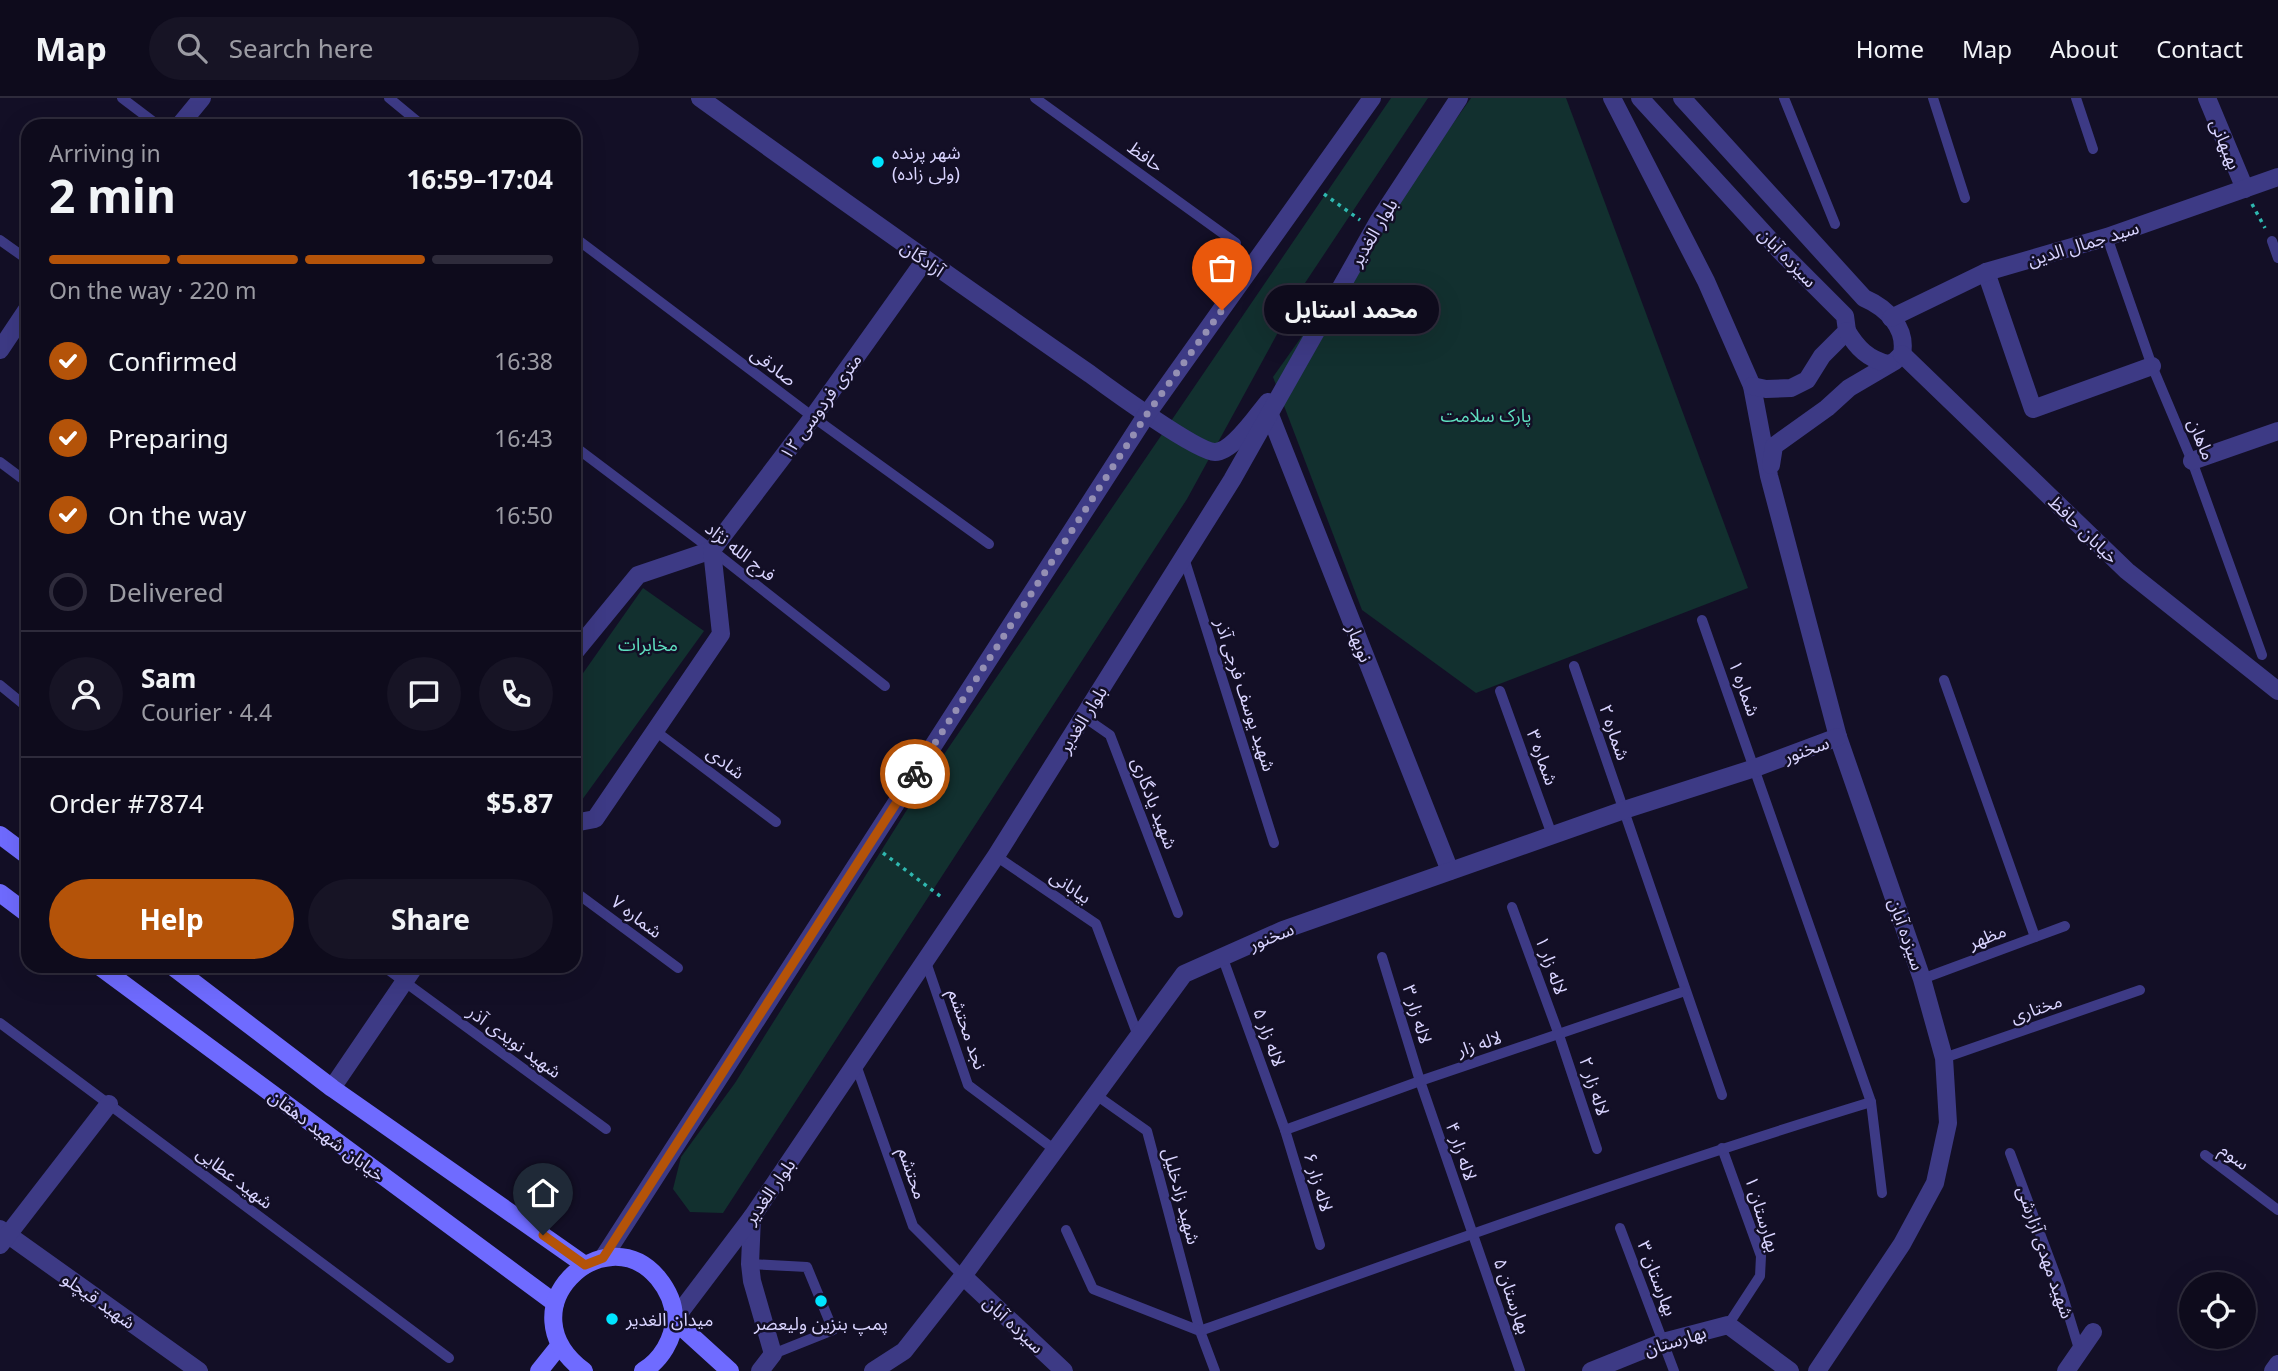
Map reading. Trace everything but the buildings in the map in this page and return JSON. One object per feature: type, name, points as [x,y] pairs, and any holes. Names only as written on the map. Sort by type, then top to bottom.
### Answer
[{"type":"main road","points":[[0,835],[21,851]]},
{"type":"main road","points":[[0,893],[21,909]]},
{"type":"main road","name":"خیابان شهید دهقان","points":[[108,973],[555,1303]]},
{"type":"main road","points":[[181,973],[332,1088],[585,1265]]},
{"type":"main road","points":[[584,1371],[570,1361],[559,1346],[554,1328],[555,1303],[571,1274],[603,1258],[621,1258],[638,1262],[653,1272],[668,1294],[674,1320],[665,1350],[657,1361],[643,1371]]},
{"type":"main road","points":[[674,1320],[730,1371]]},
{"type":"main road","points":[[538,1371],[559,1346]]},
{"type":"street","points":[[185,119],[202,98]]},
{"type":"street","name":"آزادگان","points":[[700,98],[925,260],[1147,414],[1206,450],[1220,451],[1235,442],[1285,384]]},
{"type":"street","points":[[603,1258],[1147,414],[1372,98]]},
{"type":"street","name":"بلوار الغدیر","points":[[674,1320],[752,1217],[996,856],[1184,558],[1270,415],[1373,230],[1459,98]]},
{"type":"street","name":"سیزده آبان","points":[[1612,98],[1706,281],[1752,386],[1769,476],[1838,737],[1923,979],[1944,1058],[1948,1123],[1935,1183],[1902,1244],[1817,1371]]},
{"type":"street","name":"سیزده آبان","points":[[1640,98],[1846,323]]},
{"type":"street","points":[[1682,98],[1847,276],[1864,298],[1876,304],[1891,318],[1903,337],[1895,359],[1849,388],[1827,408],[1774,446],[1769,476]]},
{"type":"street","name":"بهبهانی","points":[[2207,98],[2245,189]]},
{"type":"street","name":"سید جمال الدین","points":[[1891,318],[1986,272],[2107,237],[2278,177]]},
{"type":"street","name":"۱۲ متری فردوسی","points":[[712,550],[813,417],[925,260]]},
{"type":"street","points":[[1986,272],[2033,409],[2152,366]]},
{"type":"street","points":[[1752,386],[1791,388],[1807,380],[1846,323],[1851,302],[1864,298]]},
{"type":"street","points":[[0,350],[21,318]]},
{"type":"street","points":[[1846,323],[1864,353],[1875,361],[1895,359]]},
{"type":"street","name":"خیابان حافظ","points":[[1895,359],[2127,570],[2278,691]]},
{"type":"street","name":"نوبهار","points":[[1270,415],[1450,871]]},
{"type":"street","points":[[2192,461],[2278,431]]},
{"type":"street","points":[[581,644],[638,575],[712,550],[721,634],[595,818],[581,821]]},
{"type":"street","name":"سخنور","points":[[873,1371],[904,1351],[963,1276],[1184,974],[1262,937],[1838,737]]},
{"type":"street","points":[[332,1088],[410,973]]},
{"type":"street","points":[[3,1237],[109,1104]]},
{"type":"street","points":[[752,1217],[752,1281],[773,1354],[760,1371]]},
{"type":"street","name":"شهید قیچلو","points":[[3,1237],[199,1371]]},
{"type":"street","name":"سیزده آبان","points":[[963,1276],[1064,1371]]},
{"type":"street","name":"بهارستان","points":[[1591,1371],[1663,1342],[1728,1325],[1790,1371]]},
{"type":"street","name":"شهید مهدی آزارشی","points":[[2066,1371],[2092,1332]]},
{"type":"street","points":[[2273,1371],[2278,1364]]},
{"type":"lane","points":[[122,98],[150,119]]},
{"type":"lane","points":[[389,98],[414,119]]},
{"type":"lane","name":"حافظ","points":[[1035,98],[1236,243]]},
{"type":"lane","points":[[1784,98],[1835,224]]},
{"type":"lane","points":[[1933,98],[1965,198]]},
{"type":"lane","points":[[2076,98],[2093,149]]},
{"type":"lane","name":"ماهان","points":[[2107,237],[2152,366],[2192,461],[2262,655]]},
{"type":"lane","points":[[0,240],[21,255]]},
{"type":"lane","points":[[2272,241],[2278,258]]},
{"type":"lane","name":"صادقی","points":[[581,242],[813,417],[989,544]]},
{"type":"lane","name":"فرج الله نژاد","points":[[581,451],[885,686]]},
{"type":"lane","points":[[0,462],[21,478]]},
{"type":"lane","name":"شهید یوسف فرجی آذر","points":[[1184,558],[1274,844]]},
{"type":"lane","name":"شماره ۱","points":[[1702,620],[1871,1102],[1882,1193]]},
{"type":"lane","name":"شماره ۲","points":[[1574,666],[1722,1095]]},
{"type":"lane","points":[[1944,680],[2035,937]]},
{"type":"lane","points":[[0,685],[21,702]]},
{"type":"lane","name":"شماره ۳","points":[[1500,691],[1552,835]]},
{"type":"lane","name":"شهید یادگاری","points":[[1084,717],[1110,735],[1178,913]]},
{"type":"lane","name":"شادی","points":[[654,730],[776,822]]},
{"type":"lane","name":"بیابانی","points":[[996,856],[1096,925],[1138,1036]]},
{"type":"lane","name":"شماره ۷","points":[[581,896],[678,968]]},
{"type":"lane","name":"لاله زار ۱","points":[[1512,907],[1559,1035]]},
{"type":"lane","name":"مظهر","points":[[1923,979],[2065,926]]},
{"type":"lane","name":"لاله زار ۵","points":[[1222,956],[1285,1130]]},
{"type":"lane","name":"لاله زار ۳","points":[[1382,957],[1420,1081]]},
{"type":"lane","name":"نجد محتشم","points":[[926,962],[968,1085],[1055,1150]]},
{"type":"lane","name":"شهید نویدی آذر","points":[[392,973],[606,1129]]},
{"type":"lane","name":"مختاری","points":[[1944,1058],[2140,990]]},
{"type":"lane","name":"لاله زار","points":[[1285,1130],[1685,991]]},
{"type":"lane","name":"شهید عطایی","points":[[0,1023],[449,1358]]},
{"type":"lane","name":"لاله زار ۲","points":[[1559,1035],[1597,1149]]},
{"type":"lane","name":"محتشم","points":[[856,1065],[913,1226],[963,1276]]},
{"type":"lane","name":"لاله زار ۴","points":[[1420,1081],[1472,1233]]},
{"type":"lane","name":"شهید زادخلیل","points":[[1096,1095],[1147,1131],[1200,1331],[1215,1371]]},
{"type":"lane","points":[[1066,1230],[1093,1289],[1200,1331],[1722,1147],[1871,1102]]},
{"type":"lane","name":"لاله زار ۶","points":[[1285,1130],[1320,1245]]},
{"type":"lane","name":"بهارستان ۱","points":[[1722,1147],[1760,1256],[1759,1276],[1728,1325]]},
{"type":"lane","name":"شهید مهدی آزارشی","points":[[2010,1153],[2060,1287],[2080,1352]]},
{"type":"lane","name":"سوم","points":[[2205,1155],[2278,1210]]},
{"type":"lane","name":"بهارستان ۳","points":[[1620,1228],[1674,1371]]},
{"type":"lane","name":"بهارستان ۵","points":[[1472,1233],[1520,1371]]},
{"type":"lane","points":[[750,1264],[807,1267],[833,1331],[773,1354]]},
{"type":"path","points":[[1311,184],[1373,230]]},
{"type":"path","points":[[2245,189],[2272,241]]},
{"type":"path","points":[[871,843],[960,911]]},
{"type":"green space","points":[[1391,98],[1428,98],[1305,283],[1187,499],[723,1213],[690,1212],[673,1189],[681,1157],[735,1083],[915,797]]},
{"type":"green space","name":"پارک سلامت","points":[[1471,98],[1566,98],[1748,588],[1476,693],[1362,610],[1273,377]]},
{"type":"green space","name":"مخابرات","points":[[643,588],[704,631],[581,801],[581,676]]},
{"type":"way so far","points":[[915,774],[1147,414],[1222,310]]},
{"type":"place","name":"شهر پرنده (ولی زاده)","points":[[878,162]]},
{"type":"place","name":"محمد استایل","points":[[1222,310]]},
{"type":"place","name":"پمپ بنزین ولیعصر","points":[[821,1301]]},
{"type":"place","name":"میدان الغدیر","points":[[612,1319]]},
{"type":"route","points":[[543,1235],[585,1265],[603,1258],[915,774]]}]
